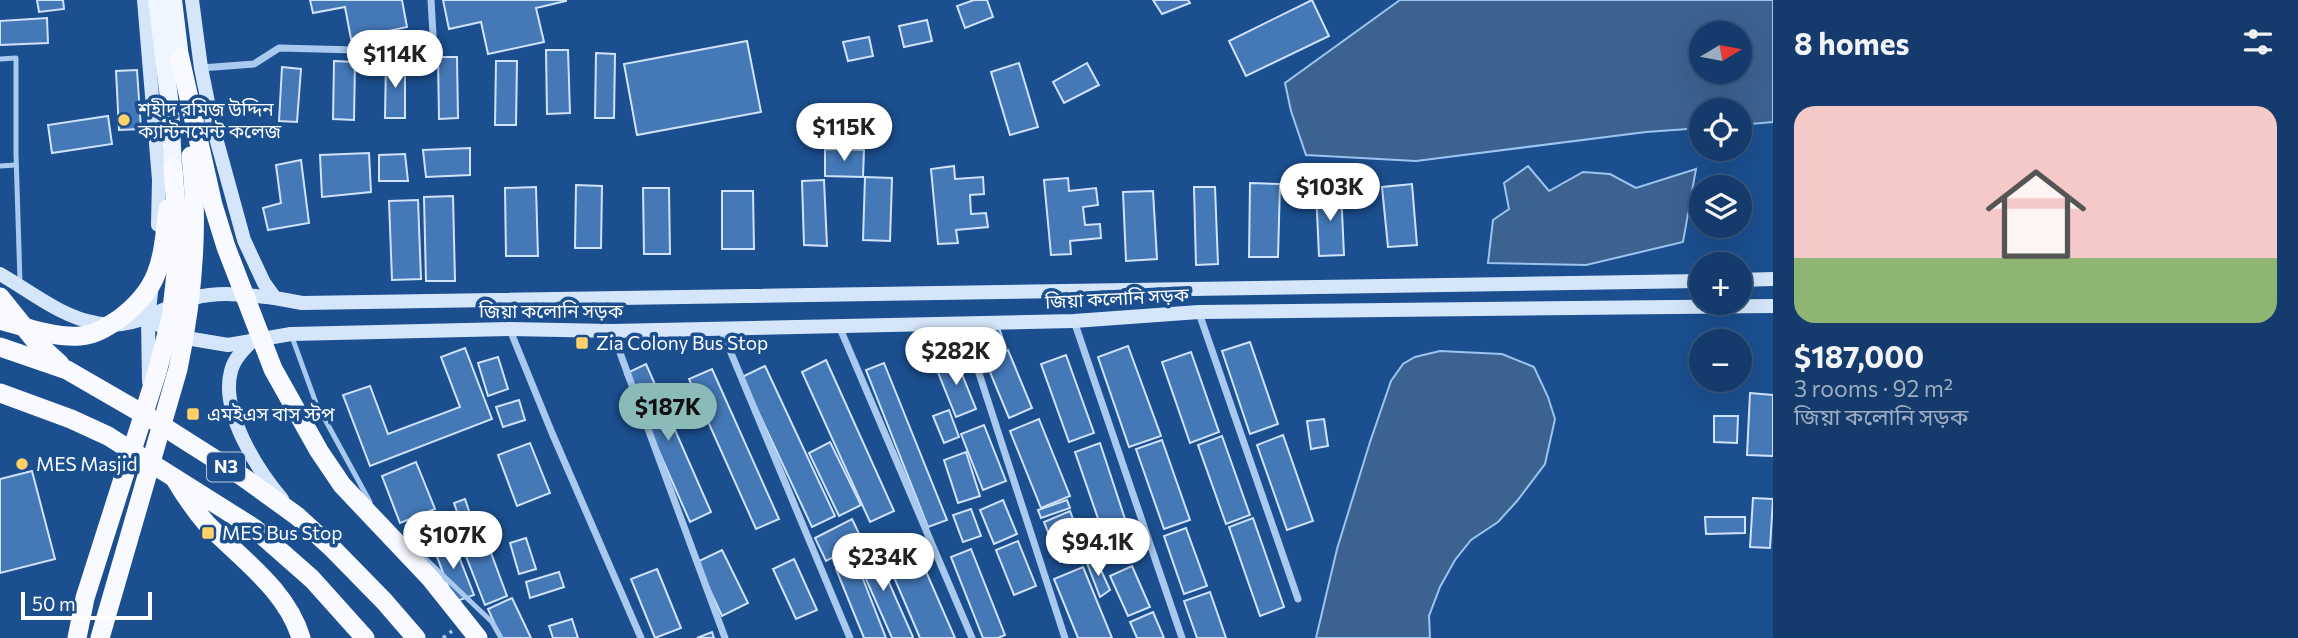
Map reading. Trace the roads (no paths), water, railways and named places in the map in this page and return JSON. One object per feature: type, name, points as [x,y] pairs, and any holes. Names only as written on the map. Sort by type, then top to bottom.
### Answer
[{"type":"highway","points":[[100,638],[178,369],[186,330],[195,249],[195,214],[180,58]]},
{"type":"highway","points":[[180,58],[213,205],[230,259],[273,369],[318,451],[342,485],[431,579],[478,638]]},
{"type":"highway","points":[[0,320],[65,336],[80,336],[107,327],[134,308],[153,285],[161,260],[173,168]]},
{"type":"highway","points":[[77,638],[85,598],[157,372],[171,318],[179,247],[173,168]]},
{"type":"highway","points":[[0,298],[37,343],[66,370]]},
{"type":"highway","name":"N3","points":[[0,347],[66,370],[150,418],[243,477],[297,516],[384,601],[416,638]]},
{"type":"highway","name":"N3","points":[[0,393],[71,419],[108,436],[254,528],[312,579],[365,638]]},
{"type":"highway","points":[[173,475],[187,499],[205,521],[270,585],[298,625],[301,638]]},
{"type":"main road","points":[[144,0],[159,180],[159,219],[148,319],[150,418]]},
{"type":"main road","points":[[156,0],[170,106],[173,168]]},
{"type":"main road","points":[[173,0],[180,58]]},
{"type":"main road","points":[[192,0],[201,68],[213,127],[237,220],[253,261],[275,298]]},
{"type":"main road","name":"জিয়া কলোনি সড়ক","points":[[0,274],[57,309],[98,324],[121,324],[148,319],[194,298],[232,294],[302,303],[1689,281]]},
{"type":"main road","points":[[1752,280],[1773,279]]},
{"type":"main road","name":"জিয়া কলোনি সড়ক","points":[[148,319],[172,332],[213,344],[228,345],[291,334],[509,329],[612,331],[1074,321],[1199,312],[1773,306]]},
{"type":"main road","points":[[253,340],[241,352],[231,372],[230,399],[245,442],[257,465],[297,516]]},
{"type":"street","points":[[201,68],[254,64],[279,48],[434,52],[431,0]]},
{"type":"street","points":[[1199,312],[1298,599]]},
{"type":"street","points":[[1074,321],[1182,638]]},
{"type":"street","points":[[963,323],[1065,638]]},
{"type":"street","points":[[838,326],[972,638]]},
{"type":"street","points":[[721,328],[850,638]]},
{"type":"street","points":[[509,329],[641,638]]},
{"type":"street","points":[[612,331],[724,638]]},
{"type":"lane","points":[[0,59],[16,58],[20,286]]},
{"type":"lane","points":[[0,166],[16,165]]},
{"type":"lane","points":[[291,334],[316,403],[339,440],[368,499],[376,508]]},
{"type":"lane","points":[[400,533],[492,622],[501,638]]},
{"type":"water","points":[[1400,0],[1773,0],[1773,122],[1752,124],[1752,98],[1689,98],[1689,129],[1416,161],[1306,155],[1285,83]]},
{"type":"water","points":[[1528,166],[1549,191],[1583,172],[1610,174],[1636,188],[1696,169],[1695,175],[1689,175],[1689,208],[1683,242],[1586,265],[1488,263],[1493,220],[1509,209],[1504,183]]},
{"type":"water","points":[[1440,351],[1502,354],[1534,367],[1555,419],[1545,464],[1498,522],[1471,540],[1455,560],[1440,587],[1429,616],[1430,638],[1316,638],[1337,549],[1391,381],[1403,364],[1415,357]]},
{"type":"place","name":"শহীদ রমিজ উদ্দিন ক্যান্টনমেন্ট কলেজ","points":[[124,120]]},
{"type":"place","name":"Zia Colony Bus Stop","points":[[582,343]]},
{"type":"place","name":"এমইএস বাস স্টপ","points":[[193,414]]},
{"type":"place","name":"MES Masjid","points":[[22,464]]},
{"type":"place","name":"MES Bus Stop","points":[[208,533]]}]
